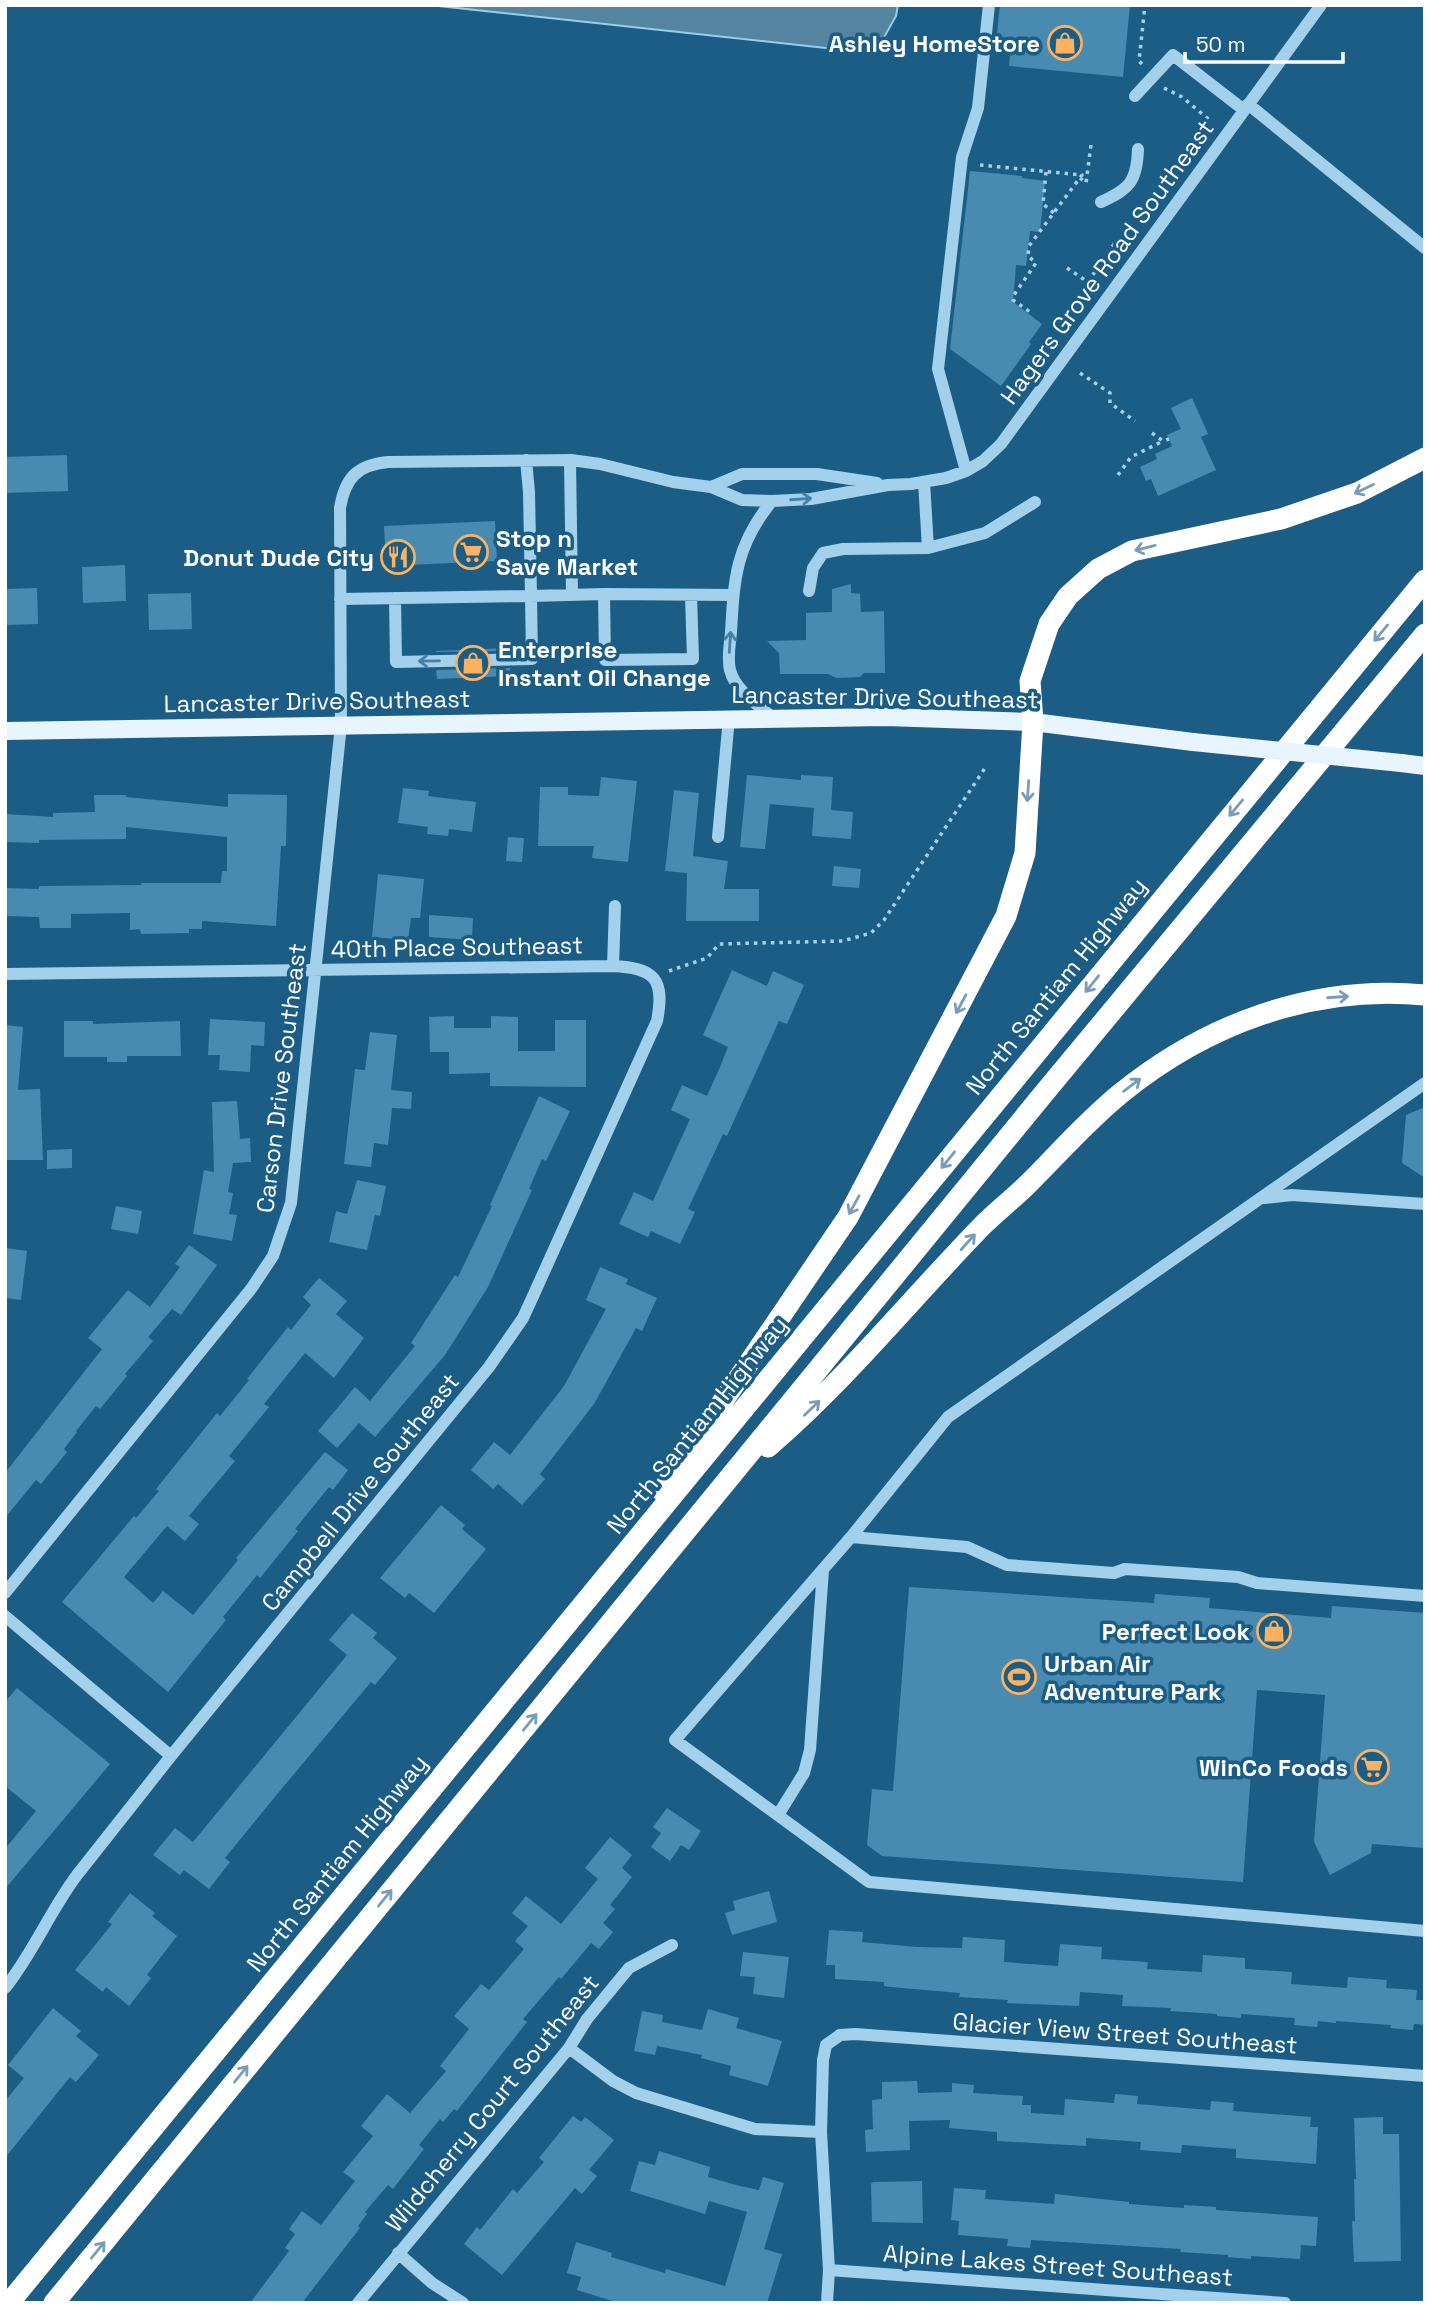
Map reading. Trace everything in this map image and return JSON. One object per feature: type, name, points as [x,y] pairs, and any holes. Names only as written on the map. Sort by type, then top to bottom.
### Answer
[{"type":"highway","points":[[588,1600],[848,1217],[1006,916],[1025,853],[1033,722],[1030,681],[1049,624],[1068,596],[1098,569],[1132,551],[1294,515],[1357,493],[1425,458]]},
{"type":"highway","name":"North Santiam Highway","points":[[9,2303],[1425,580]]},
{"type":"highway","points":[[54,2303],[1425,634]]},
{"type":"highway","points":[[724,1485],[810,1411],[983,1225],[1027,1185],[1076,1134],[1119,1094],[1167,1059],[1220,1030],[1272,1010],[1328,997],[1405,993],[1425,995]]},
{"type":"main road","name":"Lancaster Drive Southeast","points":[[5,731],[886,717],[1033,722],[1425,766]]},
{"type":"street","points":[[966,471],[938,369],[962,157],[978,108],[989,5]]},
{"type":"street","name":"Hagers Grove Road Southeast","points":[[341,725],[342,496],[346,486],[362,468],[388,462],[570,460],[600,464],[673,482],[711,487],[742,500],[772,501],[811,499],[888,485],[924,482],[966,471],[983,461],[1001,444],[1321,5]]},
{"type":"street","points":[[1135,96],[1173,55],[1246,107],[1425,248]]},
{"type":"street","points":[[1101,202],[1129,187],[1138,163],[1138,149]]},
{"type":"street","points":[[395,598],[396,662],[532,659],[526,460]]},
{"type":"street","points":[[570,460],[572,596]]},
{"type":"street","name":"Hagers Grove Road Southeast","points":[[711,487],[743,474],[817,474],[888,485]]},
{"type":"street","points":[[924,482],[928,548]]},
{"type":"street","points":[[772,501],[753,524],[736,573],[730,671],[738,686],[773,718]]},
{"type":"street","points":[[809,592],[813,568],[823,553],[843,549],[928,548],[985,533],[1035,502]]},
{"type":"street","points":[[340,599],[604,594],[733,595]]},
{"type":"street","points":[[604,594],[605,660],[693,659],[691,595]]},
{"type":"street","points":[[718,836],[729,718]]},
{"type":"street","name":"Carson Drive Southeast","points":[[5,1593],[251,1289],[273,1256],[291,1203],[341,725]]},
{"type":"street","points":[[613,966],[615,906]]},
{"type":"street","name":"40th Place Southeast","points":[[5,974],[613,966],[645,970],[654,977]]},
{"type":"street","name":"Campbell Drive Southeast","points":[[5,1988],[29,1956],[65,1891],[171,1756],[489,1367],[523,1318],[657,1021],[660,1005],[654,977]]},
{"type":"street","points":[[1425,1083],[948,1417],[851,1537],[675,1740],[869,1882],[1425,1931]]},
{"type":"street","points":[[1264,1198],[1292,1195],[1425,1204]]},
{"type":"street","points":[[851,1537],[967,1547],[1007,1565],[1114,1573],[1125,1569],[1238,1577],[1257,1583],[1425,1597]]},
{"type":"street","points":[[778,1815],[804,1773],[810,1749],[823,1570]]},
{"type":"street","points":[[5,1616],[171,1756]]},
{"type":"street","name":"Wildcherry Court Southeast","points":[[358,2303],[569,2048],[587,2019],[629,1969],[673,1945]]},
{"type":"street","name":"Glacier View Street Southeast","points":[[821,2132],[822,2060],[826,2045],[840,2035],[1425,2076]]},
{"type":"street","points":[[569,2048],[613,2081],[636,2093],[755,2129],[821,2132],[829,2270],[827,2303]]},
{"type":"street","points":[[398,2253],[432,2283],[463,2303]]},
{"type":"street","name":"Alpine Lakes Street Southeast","points":[[829,2270],[1285,2303]]},
{"type":"path","points":[[1143,66],[1139,61],[1144,5]]},
{"type":"path","points":[[1162,88],[1182,97],[1212,122]]},
{"type":"path","points":[[981,165],[1082,175],[1080,178],[1086,183],[1091,145]]},
{"type":"path","points":[[1046,172],[1043,204],[1054,213]]},
{"type":"path","points":[[1034,314],[1013,300],[1036,263],[1028,256],[1029,246],[1080,178]]},
{"type":"path","points":[[1067,268],[1088,282],[1114,244],[1122,250]]},
{"type":"path","points":[[1080,373],[1110,393],[1110,403],[1135,421]]},
{"type":"path","points":[[1152,433],[1163,441]]},
{"type":"path","points":[[1118,475],[1130,457],[1169,439]]},
{"type":"path","points":[[654,977],[707,958],[719,944],[843,941],[871,933],[884,920],[987,765]]},
{"type":"water","points":[[429,5],[898,5],[896,16],[882,41],[844,50]]},
{"type":"building","name":"Ashley HomeStore","points":[[1000,5],[1130,5],[1123,77],[1009,66],[1011,44],[996,42]]},
{"type":"building","points":[[970,171],[1045,181],[1040,232],[1030,231],[1026,266],[1016,265],[1013,302],[1042,324],[1001,386],[950,349]]},
{"type":"building","points":[[1192,398],[1208,434],[1201,437],[1216,470],[1158,496],[1151,479],[1146,481],[1140,467],[1157,459],[1155,454],[1172,446],[1167,435],[1181,429],[1171,408]]},
{"type":"building","points":[[67,455],[68,491],[5,493],[5,457]]},
{"type":"building","points":[[495,521],[497,561],[386,566],[384,526]]},
{"type":"building","points":[[125,565],[126,601],[83,603],[82,567]]},
{"type":"building","points":[[851,584],[851,593],[860,594],[861,612],[884,611],[885,673],[864,673],[860,677],[837,678],[828,674],[780,674],[779,653],[767,641],[806,640],[806,613],[832,612],[832,589]]},
{"type":"building","points":[[37,588],[38,624],[5,625],[5,589]]},
{"type":"building","points":[[191,593],[192,629],[149,630],[148,594]]},
{"type":"building","points":[[509,648],[509,651],[436,652],[436,651]]},
{"type":"building","points":[[510,668],[510,676],[437,679],[436,670]]},
{"type":"building","points":[[747,775],[801,780],[801,775],[833,777],[831,810],[853,812],[851,839],[812,836],[814,808],[770,804],[765,849],[740,847]]},
{"type":"building","points":[[601,777],[637,781],[628,862],[592,858],[594,846],[538,846],[540,787],[568,787],[568,795],[599,796]]},
{"type":"building","points":[[403,788],[429,791],[428,796],[476,802],[472,832],[449,829],[448,836],[427,834],[428,827],[398,823]]},
{"type":"building","points":[[674,790],[699,793],[693,856],[728,861],[724,889],[759,889],[759,921],[686,921],[687,873],[665,871]]},
{"type":"building","points":[[228,794],[287,795],[286,846],[281,846],[276,926],[202,921],[202,929],[189,929],[189,933],[141,934],[140,929],[130,930],[130,913],[71,914],[71,928],[40,928],[39,917],[5,916],[5,888],[221,883],[222,871],[227,871],[227,837],[126,827],[126,839],[5,842],[5,814],[53,817],[53,813],[95,812],[94,795],[126,795],[228,807]]},
{"type":"building","points":[[508,837],[524,838],[522,862],[506,861]]},
{"type":"building","points":[[834,866],[861,869],[859,888],[832,886]]},
{"type":"building","points":[[378,874],[424,879],[420,918],[411,918],[408,940],[372,937]]},
{"type":"building","points":[[429,915],[473,918],[472,940],[429,937]]},
{"type":"building","points":[[732,970],[767,986],[773,971],[804,985],[787,1024],[779,1021],[727,1136],[723,1134],[688,1209],[695,1212],[680,1244],[651,1231],[648,1237],[619,1224],[634,1192],[653,1201],[690,1119],[671,1110],[682,1085],[707,1096],[720,1067],[728,1047],[703,1035]]},
{"type":"building","points":[[454,1016],[454,1028],[491,1028],[491,1016],[518,1017],[518,1051],[555,1051],[555,1020],[586,1020],[586,1087],[490,1086],[490,1073],[449,1074],[449,1052],[430,1052],[429,1017]]},
{"type":"building","points":[[210,1019],[265,1022],[264,1046],[251,1045],[250,1072],[219,1070],[220,1055],[208,1055]]},
{"type":"building","points":[[64,1021],[93,1021],[93,1024],[180,1021],[181,1056],[127,1056],[127,1062],[107,1062],[107,1057],[64,1057]]},
{"type":"building","points":[[5,1025],[23,1027],[18,1090],[40,1089],[43,1160],[5,1160]]},
{"type":"building","points":[[370,1032],[397,1035],[391,1090],[412,1092],[411,1109],[392,1108],[388,1145],[374,1143],[371,1167],[344,1164],[355,1069],[365,1070]]},
{"type":"building","points":[[539,1096],[570,1111],[546,1161],[542,1159],[529,1189],[532,1190],[488,1287],[445,1355],[375,1437],[359,1423],[337,1448],[318,1431],[355,1387],[370,1401],[415,1346],[411,1343],[455,1275],[458,1277]]},
{"type":"building","points":[[237,1101],[240,1139],[250,1138],[251,1162],[233,1163],[228,1192],[233,1193],[229,1214],[237,1215],[232,1241],[193,1234],[204,1170],[214,1172],[212,1102]]},
{"type":"building","points":[[1425,1107],[1425,1178],[1402,1163],[1406,1115]]},
{"type":"building","points":[[72,1149],[72,1168],[47,1169],[47,1150]]},
{"type":"building","points":[[357,1180],[386,1186],[380,1216],[375,1215],[367,1250],[329,1242],[336,1211],[347,1214]]},
{"type":"building","points":[[116,1206],[142,1211],[138,1234],[111,1229]]},
{"type":"building","points":[[189,1245],[217,1265],[181,1315],[172,1309],[148,1337],[153,1341],[100,1409],[96,1406],[76,1431],[64,1449],[67,1452],[41,1484],[36,1480],[5,1518],[5,1473],[102,1349],[88,1338],[128,1290],[150,1307],[180,1267],[175,1264]]},
{"type":"building","points":[[5,1248],[27,1251],[21,1300],[5,1298]]},
{"type":"building","points":[[600,1267],[628,1279],[626,1284],[657,1298],[642,1331],[636,1328],[594,1404],[540,1474],[545,1479],[522,1505],[498,1484],[493,1489],[471,1470],[494,1442],[510,1455],[564,1386],[606,1309],[586,1300]]},
{"type":"building","points":[[319,1278],[347,1301],[336,1314],[364,1338],[334,1378],[305,1353],[264,1404],[269,1407],[229,1456],[235,1461],[189,1516],[199,1524],[185,1541],[167,1526],[124,1577],[153,1603],[163,1591],[193,1615],[238,1560],[236,1558],[325,1452],[348,1470],[333,1490],[329,1487],[260,1578],[257,1575],[223,1617],[226,1620],[168,1692],[62,1602],[134,1516],[136,1518],[159,1491],[156,1489],[217,1413],[220,1416],[288,1327],[291,1330],[311,1305],[303,1297]]},
{"type":"building","points":[[441,1505],[465,1525],[462,1529],[486,1549],[434,1613],[409,1593],[405,1598],[380,1578]]},
{"type":"building","points":[[909,1587],[1154,1603],[1155,1594],[1210,1598],[1209,1608],[1331,1618],[1332,1606],[1425,1613],[1425,1848],[1372,1844],[1371,1853],[1330,1875],[1314,1842],[1325,1695],[1257,1690],[1243,1882],[882,1856],[867,1845],[872,1789],[893,1791]]},
{"type":"building","points":[[352,1613],[377,1633],[373,1638],[397,1658],[375,1685],[371,1682],[225,1858],[230,1862],[209,1889],[184,1870],[180,1875],[153,1855],[175,1828],[193,1842],[347,1655],[329,1640]]},
{"type":"building","points":[[17,1688],[110,1764],[5,1889],[5,1849],[36,1811],[5,1786],[5,1702]]},
{"type":"building","points":[[667,1808],[701,1831],[689,1850],[681,1845],[670,1861],[651,1847],[661,1833],[653,1827]]},
{"type":"building","points":[[610,1837],[632,1855],[622,1868],[632,1877],[610,1905],[615,1909],[603,1923],[613,1932],[599,1949],[591,1943],[523,2019],[527,2022],[457,2111],[454,2109],[443,2122],[440,2119],[419,2145],[424,2149],[393,2189],[388,2185],[365,2212],[367,2214],[358,2226],[360,2228],[302,2303],[250,2303],[289,2251],[285,2248],[295,2234],[289,2229],[302,2211],[321,2225],[355,2181],[343,2172],[373,2136],[361,2126],[387,2094],[410,2113],[446,2071],[440,2066],[469,2029],[454,2016],[481,1984],[489,1990],[524,1949],[515,1941],[528,1926],[512,1913],[526,1896],[561,1924],[598,1879],[585,1868]]},
{"type":"building","points":[[769,1891],[777,1922],[732,1935],[725,1913],[735,1910],[733,1901]]},
{"type":"building","points":[[130,1893],[155,1913],[152,1916],[177,1936],[147,1975],[151,1978],[129,2006],[106,1987],[103,1992],[75,1970],[112,1924],[108,1922]]},
{"type":"building","points":[[829,1930],[863,1932],[862,1942],[917,1947],[962,1948],[963,1937],[1005,1940],[1004,1962],[1058,1966],[1060,1944],[1102,1947],[1101,1959],[1148,1962],[1147,1969],[1202,1972],[1203,1955],[1245,1958],[1245,1969],[1292,1972],[1291,1984],[1347,1988],[1348,1977],[1387,1980],[1386,1988],[1417,1990],[1416,2000],[1425,2000],[1425,2025],[1414,2024],[1413,2030],[1390,2028],[1391,2025],[1336,2021],[1318,2021],[1317,2027],[1294,2025],[1295,2018],[1241,2014],[1241,2018],[1170,2011],[1171,2008],[1122,2006],[1123,1995],[1080,1992],[1079,2006],[1007,2003],[1008,2000],[959,1997],[960,1993],[884,1986],[884,1982],[835,1979],[835,1965],[826,1965]]},
{"type":"building","points":[[743,1952],[789,1957],[784,1998],[753,1994],[755,1977],[740,1976]]},
{"type":"building","points":[[53,2008],[81,2031],[76,2036],[99,2055],[76,2082],[70,2077],[5,2158],[5,2101],[24,2078],[8,2065]]},
{"type":"building","points":[[708,2009],[739,2018],[736,2028],[782,2041],[768,2086],[729,2075],[731,2066],[701,2058],[702,2055],[657,2046],[655,2055],[634,2051],[642,2011],[663,2015],[662,2022],[702,2030]]},
{"type":"building","points":[[917,2081],[918,2093],[952,2092],[952,2083],[974,2085],[973,2093],[1023,2096],[1022,2105],[1031,2105],[1031,2113],[1064,2115],[1065,2099],[1114,2103],[1115,2094],[1138,2096],[1137,2104],[1210,2110],[1211,2101],[1234,2103],[1233,2111],[1311,2117],[1310,2127],[1318,2127],[1316,2164],[1236,2158],[1236,2149],[1182,2145],[1181,2153],[1140,2150],[1141,2142],[1086,2138],[1086,2146],[997,2141],[997,2132],[949,2128],[950,2120],[909,2121],[910,2150],[866,2152],[865,2130],[873,2129],[872,2100],[882,2099],[882,2082]]},
{"type":"building","points":[[573,2116],[581,2122],[585,2117],[614,2140],[589,2170],[597,2176],[582,2194],[575,2188],[502,2275],[464,2244],[477,2227],[480,2230],[513,2189],[517,2193],[544,2162],[539,2158]]},
{"type":"building","points":[[1383,2117],[1383,2134],[1399,2134],[1401,2261],[1354,2262],[1354,2118]]},
{"type":"building","points":[[659,2151],[710,2167],[708,2177],[740,2186],[759,2190],[763,2177],[784,2183],[764,2249],[782,2254],[767,2303],[619,2303],[577,2290],[581,2277],[567,2273],[576,2242],[612,2253],[611,2257],[665,2273],[666,2269],[725,2286],[747,2212],[709,2201],[705,2214],[630,2191],[639,2161],[655,2165]]},
{"type":"building","points":[[922,2181],[923,2223],[872,2222],[873,2182]]},
{"type":"building","points":[[954,2188],[986,2190],[985,2199],[1054,2204],[1055,2194],[1129,2204],[1184,2208],[1184,2205],[1216,2207],[1216,2210],[1318,2217],[1316,2246],[1301,2245],[1300,2259],[1251,2256],[1251,2259],[1180,2252],[1181,2249],[1031,2240],[1030,2248],[1007,2246],[1008,2239],[958,2235],[959,2221],[951,2220]]},
{"type":"place","name":"Ashley HomeStore","points":[[1065,43]]},
{"type":"place","name":"Stop n Save Market","points":[[471,552]]},
{"type":"place","name":"Donut Dude City","points":[[398,557]]},
{"type":"place","name":"Enterprise Instant Oil Change","points":[[473,663]]},
{"type":"place","name":"Perfect Look","points":[[1274,1631]]},
{"type":"place","name":"Urban Air Adventure Park","points":[[1019,1677]]},
{"type":"place","name":"WinCo Foods","points":[[1372,1767]]}]
